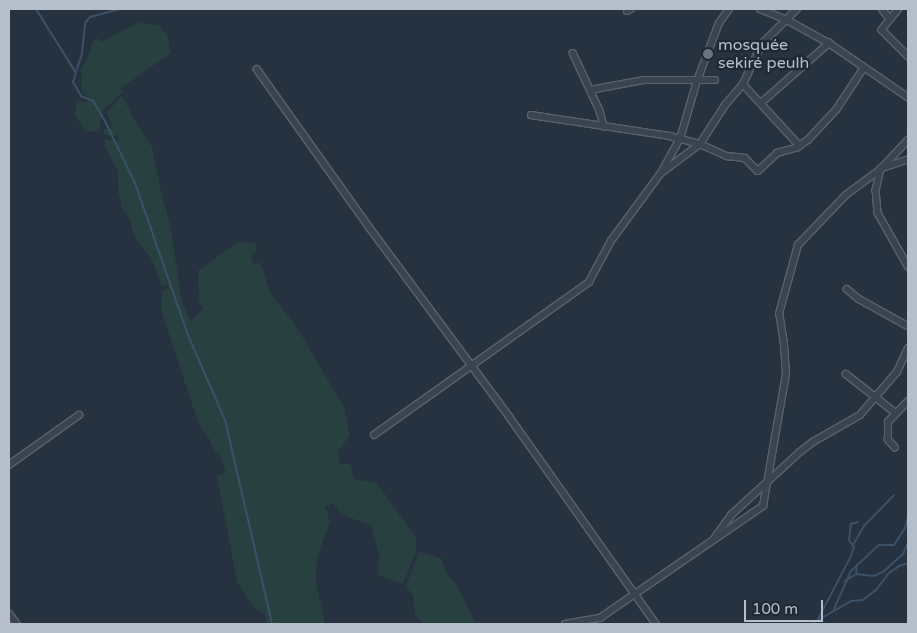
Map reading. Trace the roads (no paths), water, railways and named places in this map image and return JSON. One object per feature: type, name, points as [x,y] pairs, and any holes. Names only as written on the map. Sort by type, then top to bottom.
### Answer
[{"type":"street","points":[[374,435],[589,282],[611,241],[661,173],[680,139],[719,23],[729,9]]},
{"type":"street","points":[[760,9],[787,20],[829,43],[863,69],[908,97]]},
{"type":"street","points":[[661,173],[700,144],[725,105],[743,84],[762,44],[797,9]]},
{"type":"street","points":[[882,9],[890,19]]},
{"type":"street","points":[[898,9],[882,30],[908,56]]},
{"type":"street","points":[[761,103],[829,43]]},
{"type":"street","points":[[574,53],[600,111],[604,126]]},
{"type":"street","points":[[257,69],[656,624]]},
{"type":"street","points":[[531,116],[680,139],[700,144],[727,156],[745,158],[758,172],[777,153],[800,146],[826,123],[863,69]]},
{"type":"street","points":[[590,90],[644,80],[714,80]]},
{"type":"street","points":[[743,84],[800,146]]},
{"type":"street","points":[[565,624],[600,618],[764,506],[786,374],[784,344],[778,314],[794,254],[801,240],[821,224],[834,206],[881,169],[908,140]]},
{"type":"street","points":[[881,169],[908,160]]},
{"type":"street","points":[[881,169],[876,190],[878,213],[908,266]]},
{"type":"street","points":[[847,289],[859,299],[908,326]]},
{"type":"street","points":[[712,541],[719,528],[731,515],[812,442],[860,415],[874,396],[897,372],[908,348]]},
{"type":"street","points":[[846,374],[896,413]]},
{"type":"street","points":[[895,448],[888,440],[888,422],[908,401]]},
{"type":"street","points":[[9,465],[79,415]]},
{"type":"street","points":[[9,613],[17,624]]},
{"type":"waterway","points":[[36,9],[76,73],[73,82],[81,96],[93,101],[104,119],[135,183],[188,335],[225,420],[272,624]]},
{"type":"waterway","points":[[76,72],[82,53],[85,23],[90,17],[119,9]]},
{"type":"waterway","points":[[853,545],[864,526],[894,495]]},
{"type":"waterway","points":[[834,609],[851,571],[879,545],[894,545],[905,528],[908,517]]},
{"type":"waterway","points":[[818,619],[850,558],[854,547],[849,540],[851,524],[858,522]]},
{"type":"waterway","points":[[856,574],[874,576],[883,572],[903,554],[907,545]]},
{"type":"waterway","points":[[811,624],[851,601],[863,600],[876,590],[889,573],[899,566],[908,563]]},
{"type":"waterway","points":[[845,581],[856,574],[857,565]]},
{"type":"place","name":"mosquée sekiré peulh","points":[[708,54]]}]
